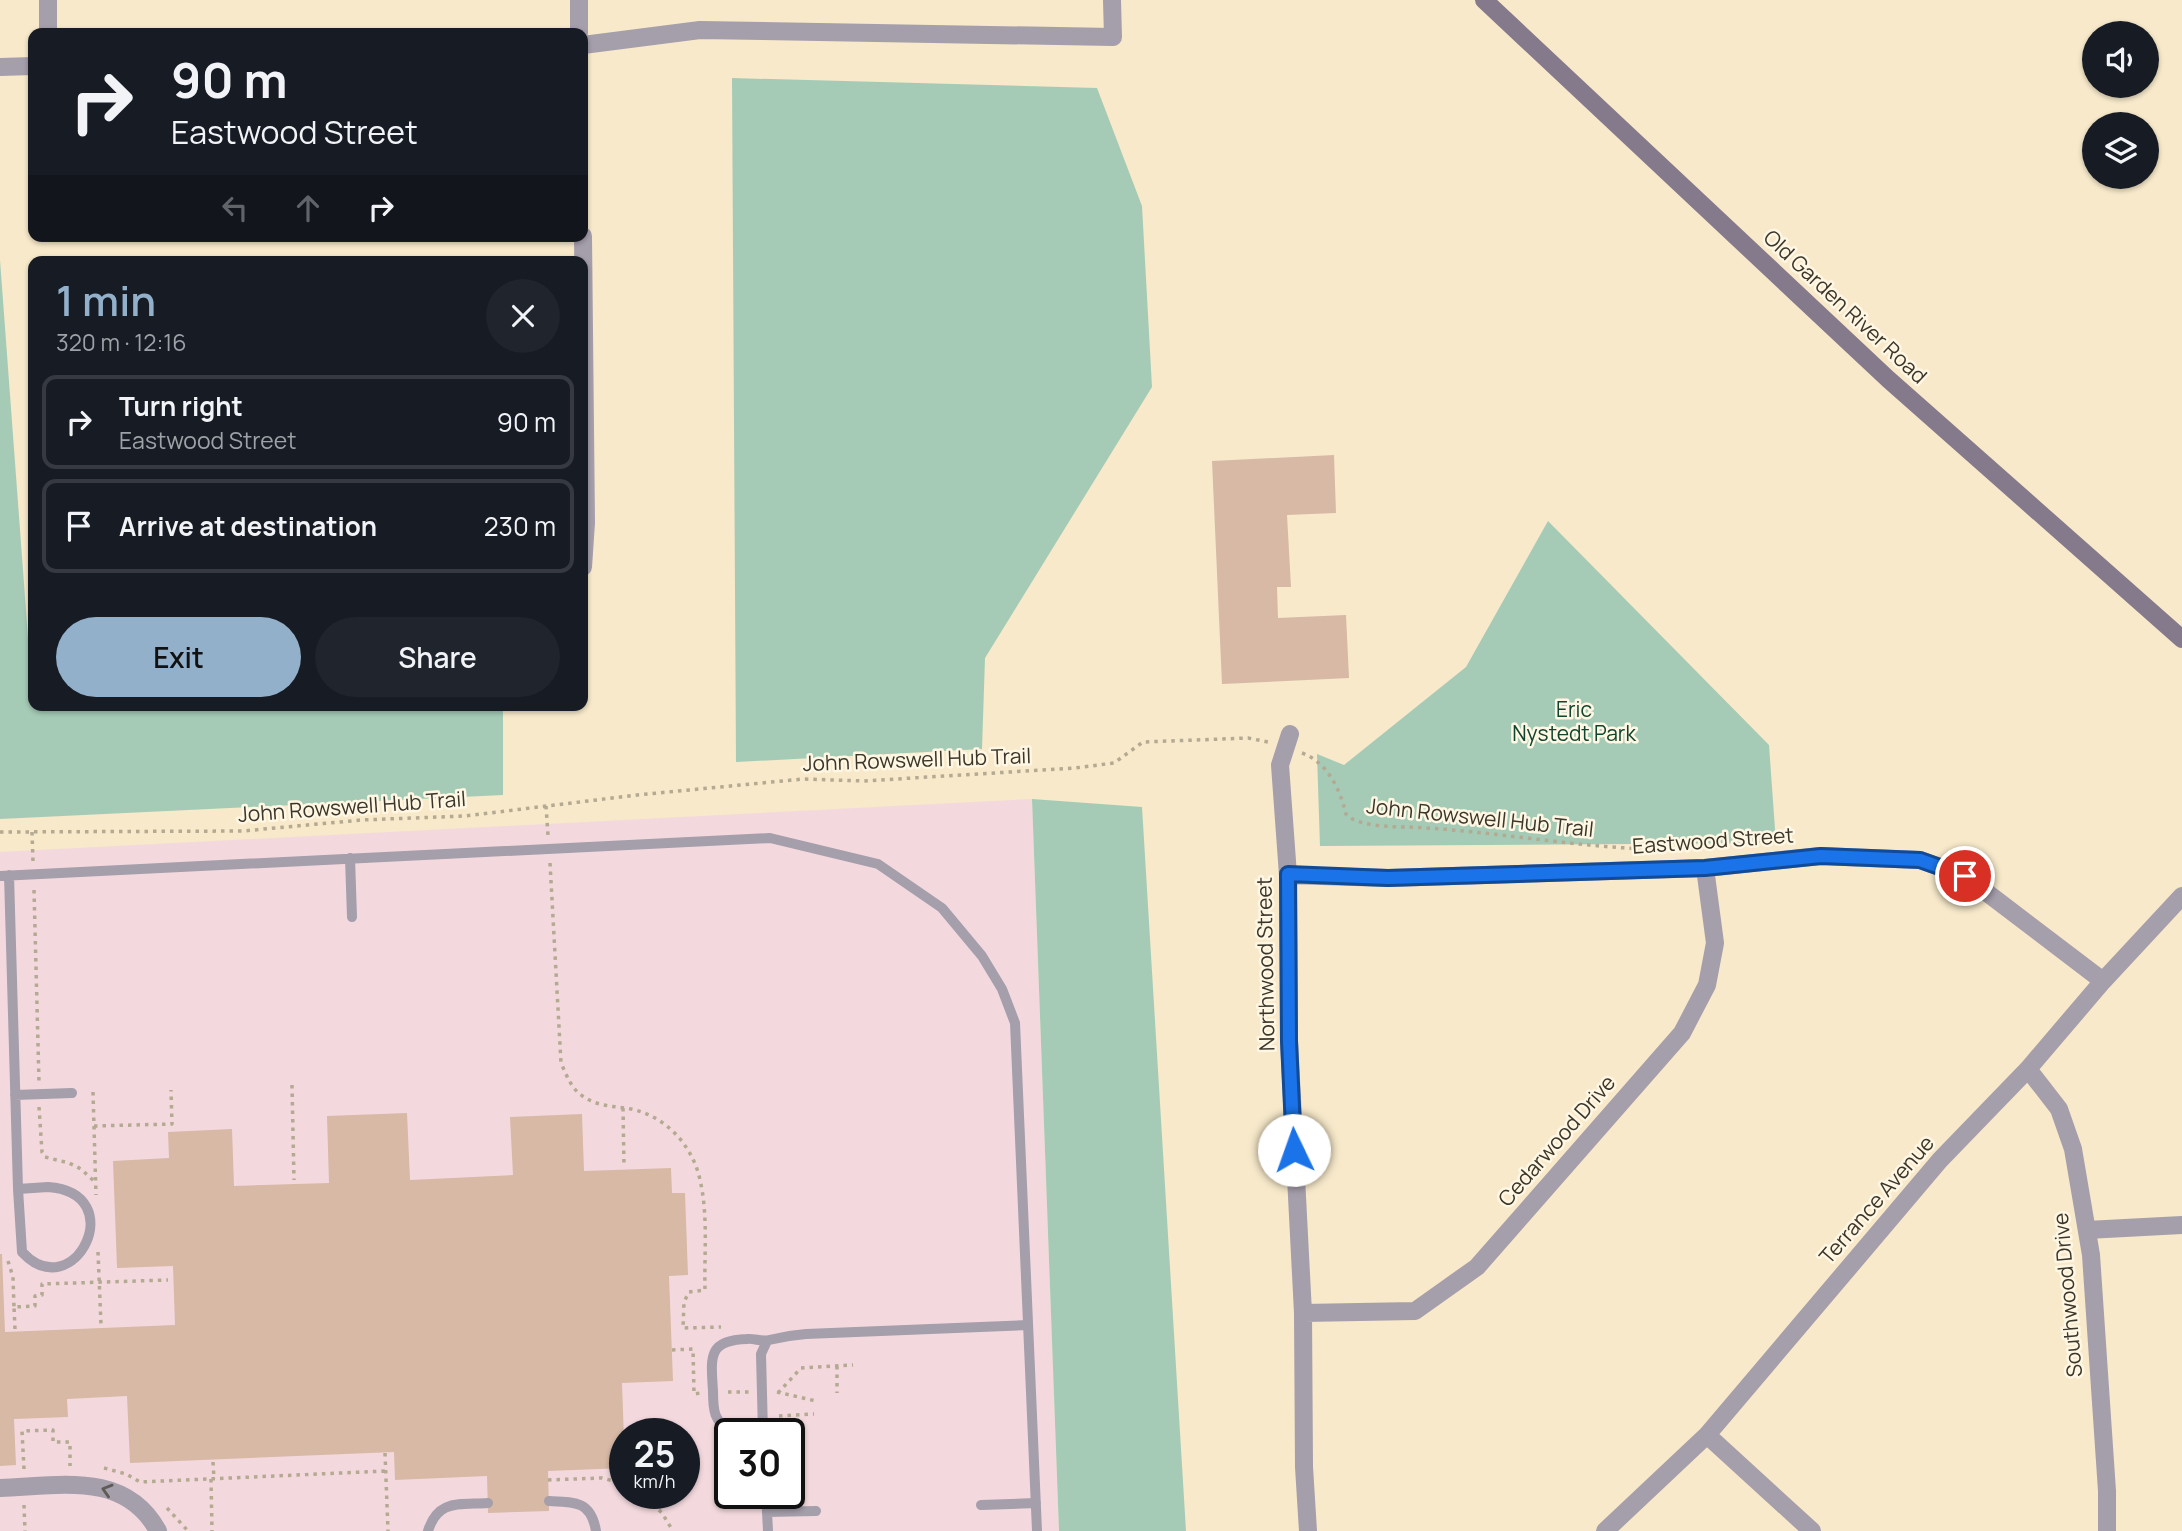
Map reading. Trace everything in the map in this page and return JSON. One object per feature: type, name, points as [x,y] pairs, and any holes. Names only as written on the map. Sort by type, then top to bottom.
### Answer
[{"type":"main road","name":"Old Garden River Road","points":[[1484,0],[1888,379],[2182,639]]},
{"type":"street","points":[[48,0],[48,28]]},
{"type":"street","points":[[579,0],[579,28]]},
{"type":"street","points":[[588,44],[700,30],[1113,37],[1112,0]]},
{"type":"street","points":[[0,67],[28,66]]},
{"type":"street","name":"Northwood Street","points":[[1288,740],[1280,765],[1288,874],[1289,1041],[1303,1313],[1304,1467],[1308,1531]]},
{"type":"street","name":"Eastwood Street","points":[[1288,874],[1388,878],[1705,868],[1821,856],[1920,860],[1965,876],[2103,981]]},
{"type":"street","name":"Cedarwood Drive","points":[[1303,1313],[1415,1311],[1477,1268],[1682,1033],[1707,985],[1715,943],[1705,868]]},
{"type":"street","name":"Terrance Avenue","points":[[1605,1531],[1707,1435],[1940,1160],[2028,1069],[2103,981],[2182,896]]},
{"type":"street","name":"Southwood Drive","points":[[2028,1069],[2059,1109],[2073,1149],[2087,1230],[2107,1491],[2107,1531]]},
{"type":"street","points":[[2087,1230],[2182,1225]]},
{"type":"street","points":[[1707,1435],[1812,1531]]},
{"type":"street","points":[[0,1488],[87,1485],[111,1490],[131,1500],[149,1516],[158,1531]]},
{"type":"lane","points":[[18,1189],[61,1188],[82,1202],[91,1225],[85,1249],[75,1259],[50,1267],[37,1264],[22,1252],[18,1189],[5,875],[770,838],[878,864],[942,908],[982,956],[1002,989],[1015,1023],[1037,1531]]},
{"type":"lane","points":[[350,858],[352,917]]},
{"type":"lane","points":[[15,1095],[72,1093]]},
{"type":"lane","points":[[717,1418],[714,1413],[712,1359],[715,1349],[723,1342],[750,1338],[767,1341],[776,1337],[806,1334],[1028,1325]]},
{"type":"lane","points":[[762,1418],[761,1354],[767,1341]]},
{"type":"lane","points":[[549,1501],[582,1505],[588,1509],[594,1520],[596,1531]]},
{"type":"lane","points":[[428,1531],[432,1518],[440,1509],[451,1505],[488,1503]]},
{"type":"lane","points":[[981,1505],[1036,1503]]},
{"type":"lane","points":[[767,1509],[768,1531]]},
{"type":"lane","points":[[767,1513],[816,1511]]},
{"type":"path","name":"John Rowswell Hub Trail","points":[[0,832],[243,831],[361,820],[465,816],[637,795],[803,779],[864,780],[1076,768],[1114,763],[1143,742],[1248,738],[1288,740],[1314,758],[1330,776],[1343,801],[1346,814],[1355,821],[1531,837],[1608,848],[1649,849]]},
{"type":"path","points":[[546,806],[561,1063],[570,1085],[584,1097],[599,1105],[634,1110],[664,1123],[686,1145],[698,1172],[704,1204],[705,1290],[689,1292],[684,1302],[683,1328],[722,1327],[723,1342]]},
{"type":"path","points":[[32,832],[42,1152],[45,1157],[81,1169],[95,1182]]},
{"type":"path","points":[[292,1086],[294,1180]]},
{"type":"path","points":[[93,1126],[172,1124],[171,1090]]},
{"type":"path","points":[[623,1108],[624,1167]]},
{"type":"path","points":[[15,1329],[14,1307],[35,1306],[35,1296],[42,1295],[42,1284],[168,1280]]},
{"type":"path","points":[[672,1350],[692,1349],[694,1394],[778,1392],[816,1401]]},
{"type":"path","points":[[814,1414],[779,1416],[778,1392],[801,1367],[853,1365]]},
{"type":"path","points":[[836,1366],[836,1394]]},
{"type":"path","points":[[22,1431],[53,1430],[53,1442],[70,1442],[70,1466]]},
{"type":"path","points":[[385,1453],[388,1531]]},
{"type":"path","points":[[212,1531],[213,1462]]},
{"type":"path","points":[[59,1466],[80,1466]]},
{"type":"path","points":[[24,1467],[35,1467]]},
{"type":"path","points":[[99,1467],[126,1474],[140,1482],[386,1471]]},
{"type":"path","points":[[548,1480],[609,1480]]},
{"type":"path","points":[[658,1509],[673,1531]]},
{"type":"shaded area","points":[[1032,799],[1059,1531],[0,1531],[0,852]]},
{"type":"green space","points":[[732,78],[1097,88],[1142,206],[1152,387],[985,658],[982,749],[736,762]]},
{"type":"green space","points":[[0,260],[28,638],[28,711],[503,711],[503,795],[0,819]]},
{"type":"green space","name":"Eric Nystedt Park","points":[[1548,521],[1769,745],[1776,843],[1320,846],[1317,754],[1344,765],[1466,667]]},
{"type":"green space","points":[[1032,799],[1142,807],[1186,1531],[1059,1531]]},
{"type":"building","points":[[1334,455],[1336,513],[1287,515],[1291,587],[1277,587],[1278,618],[1346,615],[1349,678],[1222,684],[1212,461]]},
{"type":"building","points":[[407,1113],[410,1180],[513,1175],[510,1117],[582,1114],[584,1171],[671,1168],[672,1193],[685,1193],[688,1275],[669,1276],[673,1381],[622,1383],[623,1418],[609,1418],[609,1469],[548,1471],[549,1511],[488,1513],[487,1476],[395,1480],[394,1452],[130,1463],[127,1396],[67,1399],[68,1417],[14,1419],[16,1465],[0,1466],[0,1254],[5,1332],[175,1325],[173,1266],[117,1268],[113,1161],[169,1158],[168,1132],[232,1129],[234,1186],[329,1183],[327,1116]]},
{"type":"route","points":[[1294,1150],[1289,1041],[1288,874],[1388,878],[1705,868],[1821,856],[1920,860],[1965,876]]}]
